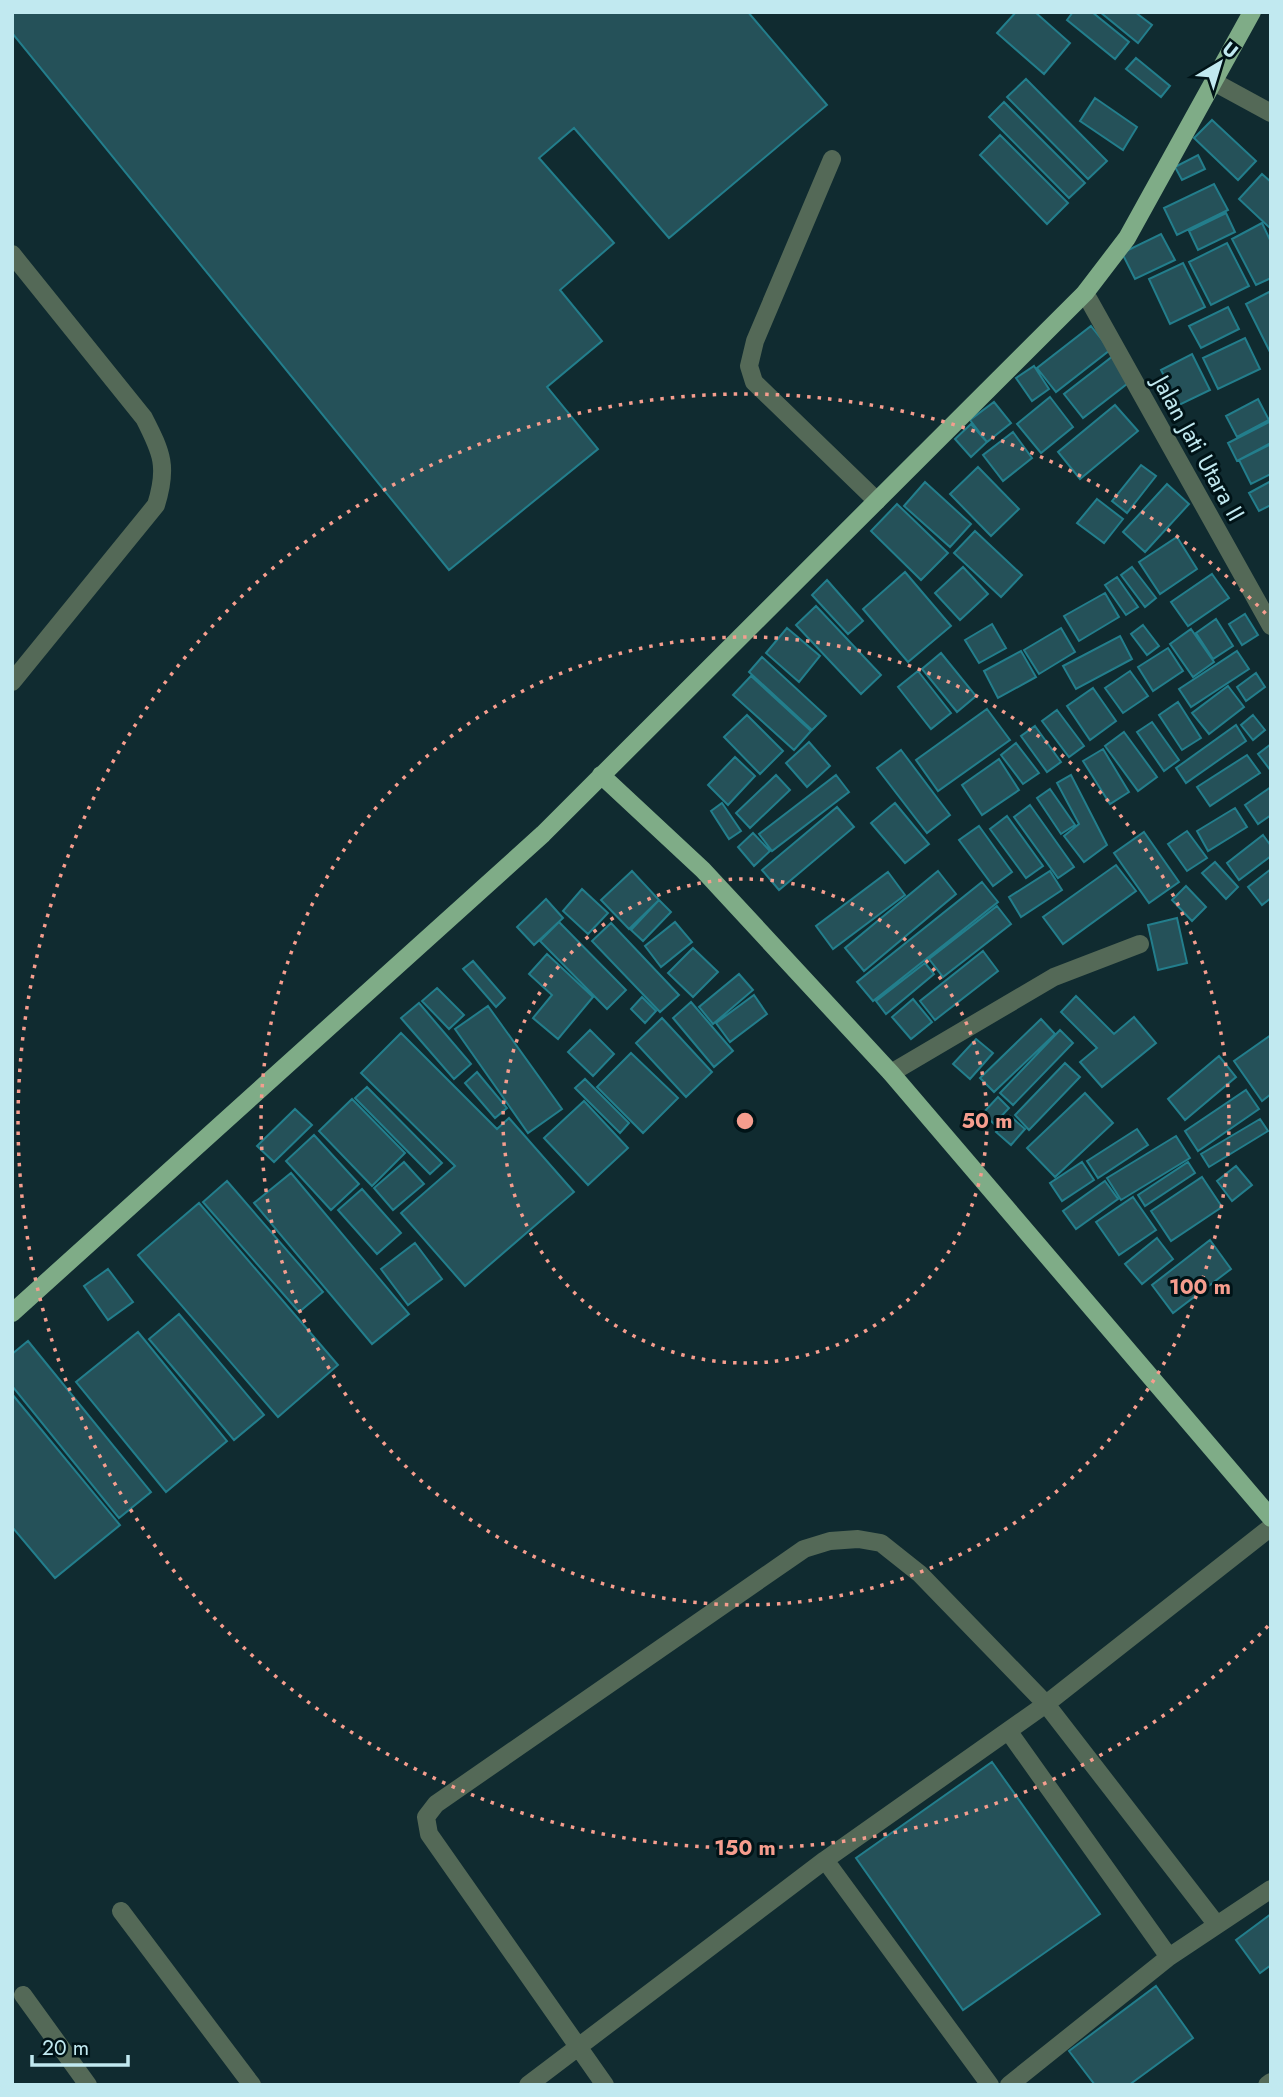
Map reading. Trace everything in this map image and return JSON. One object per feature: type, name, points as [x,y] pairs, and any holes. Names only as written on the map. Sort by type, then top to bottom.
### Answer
[{"type":"main road","points":[[12,1313],[543,834],[1085,293],[1127,238],[1252,12]]},
{"type":"main road","points":[[601,775],[703,870],[891,1073],[1271,1518]]},
{"type":"street","points":[[1214,82],[1271,113]]},
{"type":"street","points":[[832,159],[755,341],[750,372],[754,382],[877,501]]},
{"type":"street","points":[[12,254],[144,418],[160,448],[164,481],[156,506],[12,682]]},
{"type":"street","name":"Jalan Jati Utara II","points":[[1085,293],[1271,626]]},
{"type":"street","points":[[891,1073],[1054,977],[1140,944]]},
{"type":"street","points":[[528,2085],[825,1860],[1009,1732],[1271,1527]]},
{"type":"street","points":[[605,2085],[429,1834],[426,1817],[436,1804],[804,1549],[830,1541],[858,1539],[881,1544],[920,1574],[1046,1704],[1217,1925]]},
{"type":"street","points":[[1009,1732],[1169,1957]]},
{"type":"street","points":[[825,1860],[990,2085]]},
{"type":"street","points":[[1009,2085],[1169,1957],[1271,1889]]},
{"type":"street","points":[[121,1911],[252,2085]]},
{"type":"street","points":[[23,1996],[88,2085]]},
{"type":"building","points":[[12,12],[748,12],[827,105],[669,238],[574,128],[539,158],[614,243],[560,290],[602,341],[547,387],[598,449],[449,570],[12,33]]},
{"type":"building","points":[[1016,12],[1035,12],[1070,43],[1044,74],[997,33]]},
{"type":"building","points":[[1073,12],[1092,12],[1129,42],[1115,59],[1067,20]]},
{"type":"building","points":[[1100,12],[1135,12],[1152,25],[1138,43]]},
{"type":"building","points":[[1136,58],[1170,86],[1161,97],[1126,69]]},
{"type":"building","points":[[1026,79],[1107,161],[1088,179],[1007,97]]},
{"type":"building","points":[[1095,98],[1137,127],[1123,150],[1080,121]]},
{"type":"building","points":[[1004,102],[1085,183],[1069,198],[989,117]]},
{"type":"building","points":[[1212,120],[1256,161],[1238,180],[1194,138]]},
{"type":"building","points":[[1000,135],[1068,203],[1047,224],[980,155]]},
{"type":"building","points":[[1198,155],[1205,169],[1182,180],[1175,167]]},
{"type":"building","points":[[1262,174],[1271,182],[1271,229],[1239,199]]},
{"type":"building","points":[[1214,184],[1228,210],[1177,235],[1164,208]]},
{"type":"building","points":[[1226,213],[1235,232],[1198,250],[1189,231]]},
{"type":"building","points":[[1262,223],[1271,242],[1271,278],[1256,285],[1232,239]]},
{"type":"building","points":[[1161,234],[1175,260],[1135,279],[1122,253]]},
{"type":"building","points":[[1227,243],[1249,286],[1211,305],[1189,262]]},
{"type":"building","points":[[1183,263],[1205,307],[1170,324],[1149,279]]},
{"type":"building","points":[[1271,291],[1271,354],[1246,304]]},
{"type":"building","points":[[1228,307],[1239,329],[1201,348],[1189,326]]},
{"type":"building","points":[[1091,326],[1110,350],[1056,392],[1037,368]]},
{"type":"building","points":[[1245,338],[1260,369],[1218,389],[1203,358]]},
{"type":"building","points":[[1192,354],[1210,390],[1179,405],[1161,370]]},
{"type":"building","points":[[1113,356],[1132,380],[1083,418],[1064,394]]},
{"type":"building","points":[[1034,366],[1049,389],[1032,401],[1016,378]]},
{"type":"building","points":[[1050,397],[1073,427],[1041,453],[1017,424]]},
{"type":"building","points":[[1258,399],[1269,420],[1237,437],[1226,416]]},
{"type":"building","points":[[994,402],[1011,423],[987,442],[970,420]]},
{"type":"building","points":[[1115,405],[1138,431],[1080,479],[1058,452]]},
{"type":"building","points":[[1271,421],[1271,443],[1237,461],[1228,443]]},
{"type":"building","points":[[971,424],[987,442],[971,457],[955,439]]},
{"type":"building","points":[[1013,432],[1032,458],[1003,481],[983,455]]},
{"type":"building","points":[[1271,444],[1271,474],[1251,484],[1239,460]]},
{"type":"building","points":[[1141,465],[1156,476],[1127,513],[1112,501]]},
{"type":"building","points":[[978,467],[1019,509],[991,536],[950,494]]},
{"type":"building","points":[[1271,481],[1271,505],[1259,511],[1249,493]]},
{"type":"building","points":[[925,482],[971,524],[950,547],[904,506]]},
{"type":"building","points":[[1167,484],[1189,504],[1145,552],[1123,532]]},
{"type":"building","points":[[1097,499],[1123,519],[1104,543],[1077,523]]},
{"type":"building","points":[[897,504],[948,553],[921,580],[871,531]]},
{"type":"building","points":[[975,531],[1022,575],[1001,597],[954,553]]},
{"type":"building","points":[[1177,537],[1197,569],[1160,594],[1139,562]]},
{"type":"building","points":[[963,567],[988,594],[960,620],[935,593]]},
{"type":"building","points":[[1132,567],[1156,598],[1145,607],[1121,575]]},
{"type":"building","points":[[905,572],[951,626],[908,662],[863,609]]},
{"type":"building","points":[[1212,574],[1229,598],[1188,626],[1171,602]]},
{"type":"building","points":[[1117,577],[1138,607],[1126,615],[1105,585]]},
{"type":"building","points":[[827,580],[863,621],[848,634],[812,595]]},
{"type":"building","points":[[1105,593],[1119,617],[1079,641],[1064,616]]},
{"type":"building","points":[[816,606],[881,675],[861,694],[796,625]]},
{"type":"building","points":[[1245,614],[1258,635],[1242,645],[1229,624]]},
{"type":"building","points":[[1216,619],[1233,646],[1213,659],[1196,633]]},
{"type":"building","points":[[992,624],[1006,648],[979,663],[965,640]]},
{"type":"building","points":[[1143,625],[1159,646],[1147,655],[1131,634]]},
{"type":"building","points":[[787,628],[820,656],[799,682],[766,653]]},
{"type":"building","points":[[1061,628],[1075,652],[1039,674],[1024,650]]},
{"type":"building","points":[[1191,629],[1214,662],[1193,677],[1170,644]]},
{"type":"building","points":[[1120,636],[1132,659],[1076,689],[1063,666]]},
{"type":"building","points":[[1168,648],[1183,671],[1153,691],[1138,667]]},
{"type":"building","points":[[1021,651],[1036,677],[998,698],[984,671]]},
{"type":"building","points":[[1237,651],[1249,669],[1191,707],[1179,689]]},
{"type":"building","points":[[941,653],[976,696],[957,712],[922,669]]},
{"type":"building","points":[[762,657],[826,716],[812,730],[749,672]]},
{"type":"building","points":[[918,671],[951,713],[931,729],[898,687]]},
{"type":"building","points":[[1130,671],[1148,696],[1123,713],[1105,688]]},
{"type":"building","points":[[1256,673],[1265,687],[1246,701],[1237,687]]},
{"type":"building","points":[[751,676],[811,731],[794,750],[733,695]]},
{"type":"building","points":[[1228,686],[1244,707],[1209,734],[1192,713]]},
{"type":"building","points":[[1093,688],[1116,721],[1090,740],[1067,706]]},
{"type":"building","points":[[1178,702],[1201,738],[1182,750],[1159,715]]},
{"type":"building","points":[[987,709],[1010,740],[938,791],[916,760]]},
{"type":"building","points":[[1057,710],[1084,746],[1069,757],[1042,721]]},
{"type":"building","points":[[747,715],[783,751],[760,774],[724,737]]},
{"type":"building","points":[[1253,715],[1265,730],[1253,740],[1241,725]]},
{"type":"building","points":[[1152,722],[1179,760],[1164,771],[1137,732]]},
{"type":"building","points":[[1236,725],[1246,741],[1186,783],[1176,768]]},
{"type":"building","points":[[1035,726],[1061,762],[1047,772],[1021,736]]},
{"type":"building","points":[[1124,732],[1157,777],[1138,791],[1105,746]]},
{"type":"building","points":[[809,742],[830,766],[807,787],[786,763]]},
{"type":"building","points":[[1016,743],[1039,773],[1023,784],[1001,755]]},
{"type":"building","points":[[1271,744],[1271,771],[1258,754]]},
{"type":"building","points":[[1103,749],[1129,792],[1110,804],[1083,761]]},
{"type":"building","points":[[901,750],[950,815],[927,833],[877,768]]},
{"type":"building","points":[[1247,755],[1260,773],[1210,806],[1197,787]]},
{"type":"building","points":[[735,757],[755,776],[728,805],[708,785]]},
{"type":"building","points":[[999,759],[1019,790],[982,815],[962,785]]},
{"type":"building","points":[[776,775],[790,790],[750,828],[736,813]]},
{"type":"building","points":[[836,775],[849,792],[772,851],[759,834]]},
{"type":"building","points":[[1071,775],[1107,845],[1084,862],[1064,836],[1079,824],[1057,783]]},
{"type":"building","points":[[1271,787],[1271,815],[1258,824],[1245,805]]},
{"type":"building","points":[[1050,789],[1075,825],[1061,834],[1037,798]]},
{"type":"building","points":[[722,803],[741,831],[729,839],[711,811]]},
{"type":"building","points":[[895,803],[929,844],[905,863],[871,823]]},
{"type":"building","points":[[1030,805],[1074,867],[1058,878],[1014,817]]},
{"type":"building","points":[[837,807],[854,827],[779,890],[762,870]]},
{"type":"building","points":[[1235,808],[1247,827],[1208,851],[1197,831]]},
{"type":"building","points":[[1007,816],[1043,866],[1026,878],[990,829]]},
{"type":"building","points":[[979,826],[1012,872],[993,886],[959,840]]},
{"type":"building","points":[[1187,831],[1207,858],[1187,871],[1168,844]]},
{"type":"building","points":[[1144,832],[1179,882],[1149,903],[1114,853]]},
{"type":"building","points":[[753,833],[770,851],[754,866],[738,847]]},
{"type":"building","points":[[1263,835],[1271,846],[1271,856],[1239,880],[1227,863]]},
{"type":"building","points":[[1215,862],[1238,887],[1226,899],[1202,873]]},
{"type":"building","points":[[1116,865],[1136,891],[1063,944],[1043,917]]},
{"type":"building","points":[[1271,869],[1271,898],[1262,905],[1248,887]]},
{"type":"building","points":[[632,871],[659,900],[629,929],[601,900]]},
{"type":"building","points":[[938,871],[956,894],[864,971],[845,948]]},
{"type":"building","points":[[1050,871],[1062,890],[1021,917],[1009,897]]},
{"type":"building","points":[[888,872],[905,895],[833,949],[816,926]]},
{"type":"building","points":[[982,882],[998,902],[873,1001],[857,982]]},
{"type":"building","points":[[1186,886],[1206,907],[1192,921],[1172,900]]},
{"type":"building","points":[[582,889],[608,913],[588,934],[563,911]]},
{"type":"building","points":[[546,899],[563,918],[534,945],[517,927]]},
{"type":"building","points":[[659,900],[671,912],[643,941],[631,930]]},
{"type":"building","points":[[997,906],[1011,924],[943,977],[929,959]]},
{"type":"building","points":[[1177,918],[1187,963],[1158,970],[1148,925]]},
{"type":"building","points":[[559,922],[626,990],[607,1009],[540,941]]},
{"type":"building","points":[[675,922],[692,942],[661,967],[645,946]]},
{"type":"building","points":[[611,923],[679,995],[660,1012],[592,941]]},
{"type":"building","points":[[693,948],[718,972],[693,997],[668,973]]},
{"type":"building","points":[[983,951],[998,971],[935,1020],[920,1001]]},
{"type":"building","points":[[547,954],[593,997],[558,1039],[533,1018],[552,995],[529,974]]},
{"type":"building","points":[[473,961],[505,998],[496,1007],[463,969]]},
{"type":"building","points":[[925,963],[934,974],[886,1014],[876,1001]]},
{"type":"building","points":[[739,974],[753,990],[713,1024],[699,1007]]},
{"type":"building","points":[[437,988],[464,1015],[449,1029],[422,1001]]},
{"type":"building","points":[[754,995],[767,1014],[730,1042],[716,1023]]},
{"type":"building","points":[[1076,996],[1114,1034],[1134,1017],[1156,1043],[1102,1087],[1080,1062],[1097,1048],[1061,1012]]},
{"type":"building","points":[[642,997],[656,1011],[645,1023],[631,1009]]},
{"type":"building","points":[[913,999],[932,1022],[911,1039],[892,1017]]},
{"type":"building","points":[[691,1002],[733,1051],[714,1067],[673,1018]]},
{"type":"building","points":[[419,1003],[471,1064],[454,1079],[401,1018]]},
{"type":"building","points":[[488,1006],[562,1109],[528,1133],[455,1029]]},
{"type":"building","points":[[662,1018],[712,1072],[686,1097],[636,1043]]},
{"type":"building","points":[[1041,1019],[1055,1034],[994,1092],[980,1078]]},
{"type":"building","points":[[590,1030],[614,1054],[593,1076],[568,1052]]},
{"type":"building","points":[[1060,1030],[1073,1043],[1013,1105],[1000,1093]]},
{"type":"building","points":[[401,1033],[497,1129],[509,1118],[574,1192],[465,1286],[401,1213],[455,1166],[361,1073]]},
{"type":"building","points":[[1271,1035],[1271,1094],[1262,1101],[1234,1061]]},
{"type":"building","points":[[976,1039],[993,1053],[970,1079],[953,1064]]},
{"type":"building","points":[[631,1053],[678,1098],[643,1133],[597,1087]]},
{"type":"building","points":[[1219,1056],[1236,1077],[1185,1120],[1168,1099]]},
{"type":"building","points":[[1065,1063],[1080,1077],[1029,1130],[1015,1115]]},
{"type":"building","points":[[477,1072],[507,1108],[495,1118],[465,1083]]},
{"type":"building","points":[[585,1079],[629,1123],[620,1133],[575,1088]]},
{"type":"building","points":[[367,1087],[442,1163],[430,1174],[355,1098]]},
{"type":"building","points":[[1246,1090],[1259,1109],[1198,1151],[1185,1131]]},
{"type":"building","points":[[1085,1093],[1113,1123],[1055,1177],[1027,1148]]},
{"type":"building","points":[[998,1097],[1009,1108],[994,1124],[983,1113]]},
{"type":"building","points":[[352,1099],[405,1153],[372,1186],[319,1131]]},
{"type":"building","points":[[584,1101],[628,1148],[588,1185],[544,1138]]},
{"type":"building","points":[[295,1109],[312,1125],[274,1162],[257,1146]]},
{"type":"building","points":[[1010,1116],[1025,1129],[1011,1145],[996,1132]]},
{"type":"building","points":[[1260,1119],[1268,1131],[1209,1167],[1201,1154]]},
{"type":"building","points":[[1137,1129],[1148,1145],[1098,1178],[1087,1161]]},
{"type":"building","points":[[314,1135],[359,1184],[331,1210],[286,1161]]},
{"type":"building","points":[[1176,1136],[1190,1158],[1121,1200],[1107,1178]]},
{"type":"building","points":[[404,1162],[424,1184],[393,1210],[374,1188]]},
{"type":"building","points":[[1082,1162],[1094,1180],[1062,1201],[1050,1183]]},
{"type":"building","points":[[1188,1162],[1195,1173],[1145,1206],[1138,1195]]},
{"type":"building","points":[[1236,1166],[1252,1185],[1232,1201],[1217,1181]]},
{"type":"building","points":[[291,1173],[409,1314],[372,1344],[254,1203]]},
{"type":"building","points":[[1202,1177],[1222,1207],[1171,1241],[1151,1211]]},
{"type":"building","points":[[227,1181],[323,1292],[299,1312],[203,1202]]},
{"type":"building","points":[[1105,1181],[1118,1199],[1076,1229],[1063,1211]]},
{"type":"building","points":[[362,1189],[401,1233],[377,1254],[338,1210]]},
{"type":"building","points":[[1133,1197],[1156,1230],[1119,1255],[1096,1222]]},
{"type":"building","points":[[199,1203],[338,1365],[278,1417],[138,1255]]},
{"type":"building","points":[[1157,1238],[1173,1259],[1142,1284],[1125,1264]]},
{"type":"building","points":[[1210,1240],[1231,1269],[1173,1313],[1152,1285]]},
{"type":"building","points":[[415,1243],[442,1279],[408,1305],[381,1269]]},
{"type":"building","points":[[108,1269],[133,1302],[108,1320],[84,1286]]},
{"type":"building","points":[[179,1314],[264,1415],[234,1440],[149,1339]]},
{"type":"building","points":[[138,1332],[227,1441],[166,1492],[76,1382]]},
{"type":"building","points":[[28,1341],[151,1492],[119,1518],[12,1386],[12,1354]]},
{"type":"building","points":[[12,1394],[120,1525],[55,1578],[12,1527]]},
{"type":"building","points":[[992,1762],[1100,1914],[963,2010],[856,1858]]},
{"type":"building","points":[[1271,1914],[1271,1965],[1260,1973],[1236,1940]]},
{"type":"building","points":[[1156,1986],[1193,2038],[1129,2085],[1095,2085],[1069,2051]]}]
